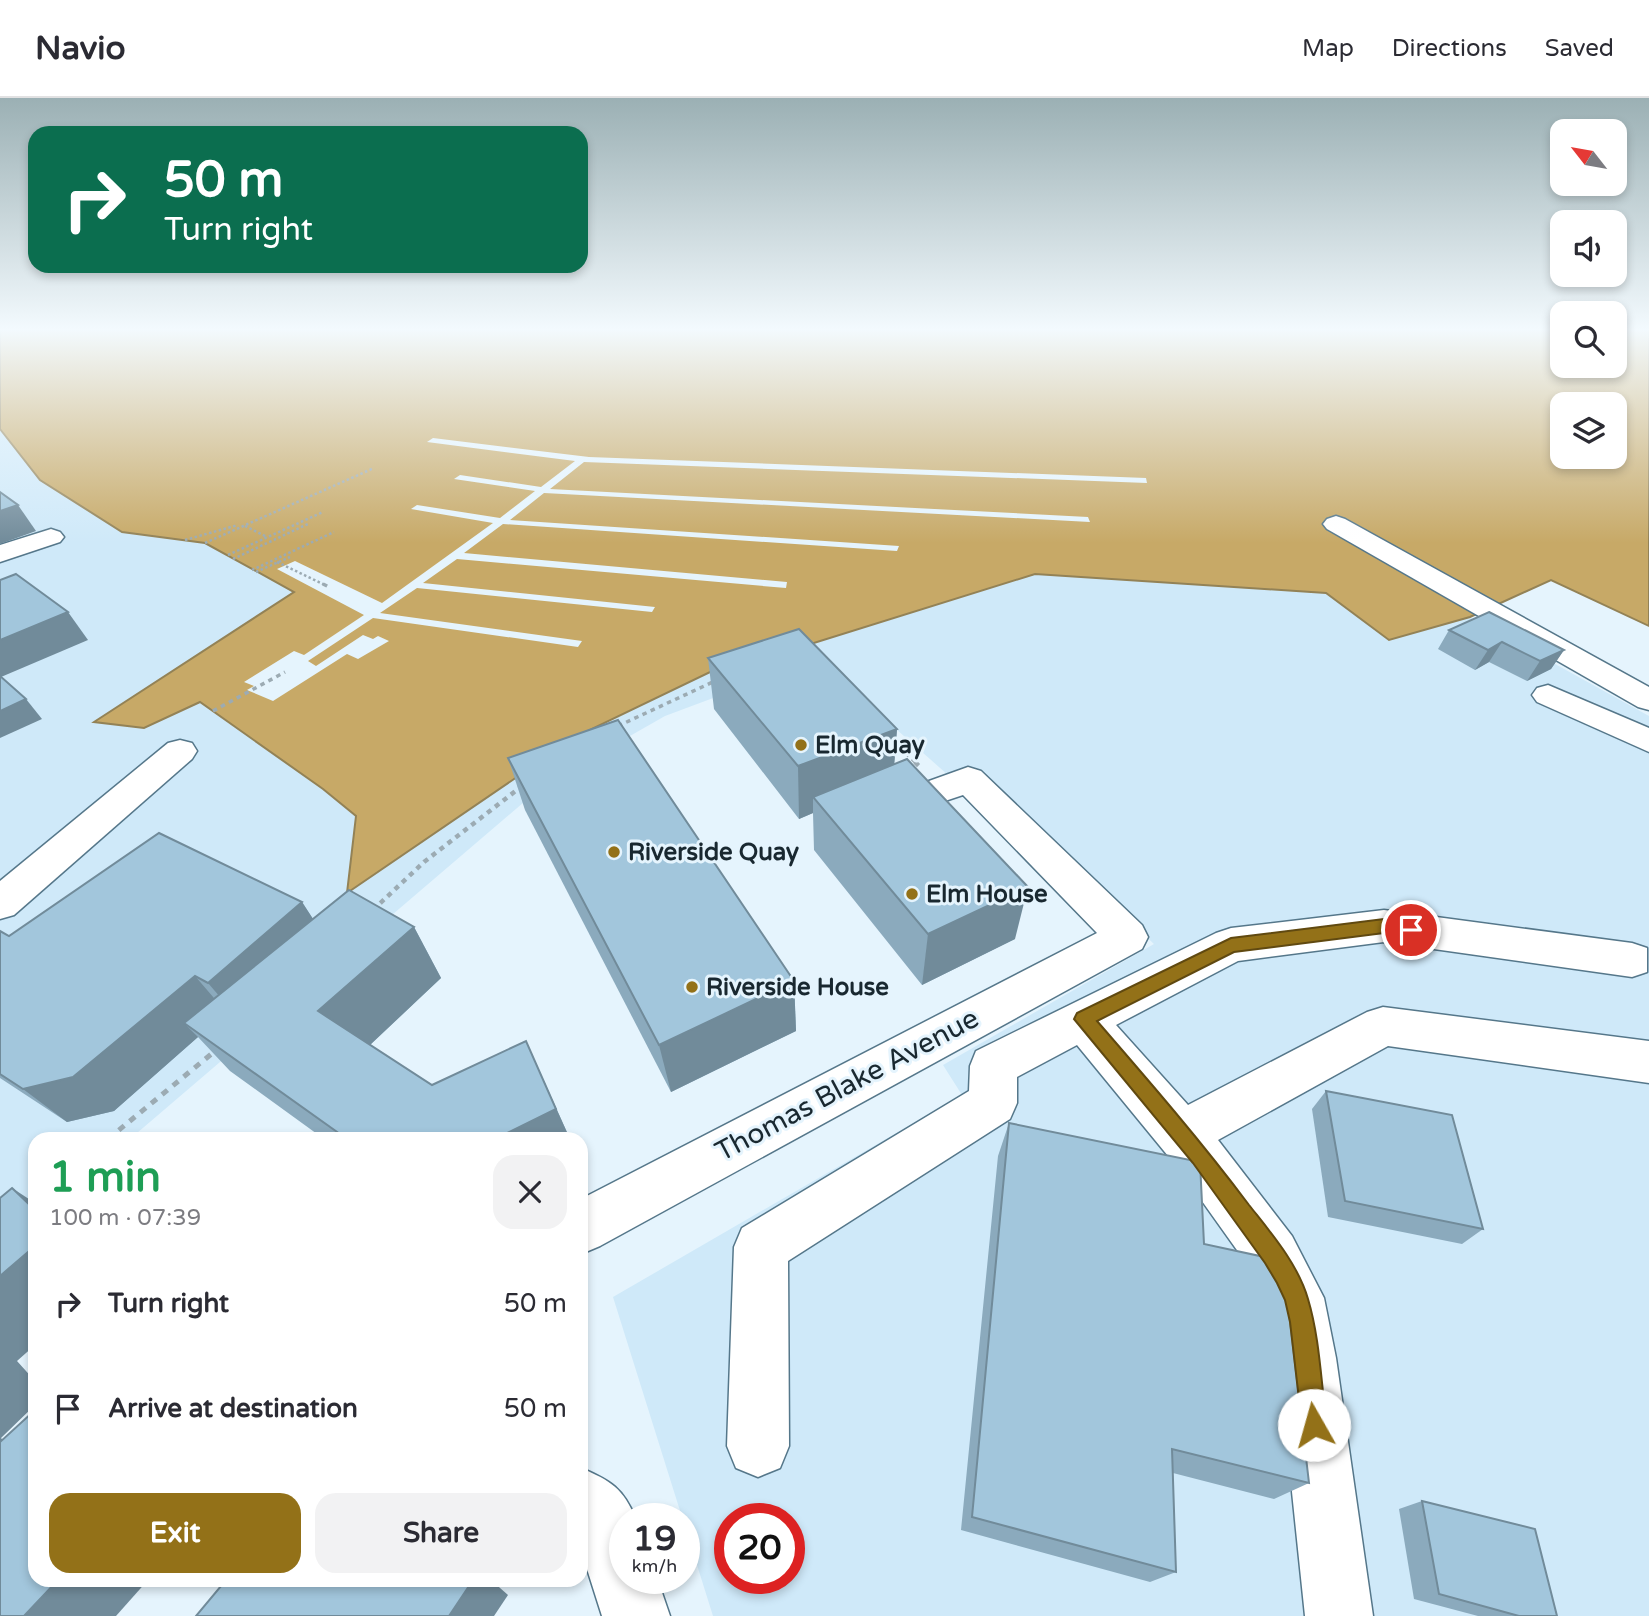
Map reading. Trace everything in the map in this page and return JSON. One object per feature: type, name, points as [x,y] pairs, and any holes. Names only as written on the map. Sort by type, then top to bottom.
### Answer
[{"type":"street","points":[[1336,524],[1649,700]]},
{"type":"street","points":[[0,554],[51,537]]},
{"type":"street","points":[[1548,695],[1649,741]]},
{"type":"street","points":[[0,904],[180,751]]},
{"type":"street","name":"Thomas Blake Avenue","points":[[588,1223],[1126,937],[968,779],[942,790]]},
{"type":"street","points":[[758,1446],[761,1247],[993,1103],[993,1066],[1231,945],[1384,926],[1632,960]]},
{"type":"street","points":[[1083,1019],[1181,1134],[1273,1255],[1296,1298],[1307,1358],[1339,1616]]},
{"type":"street","points":[[1181,1134],[1383,1026],[1649,1062]]},
{"type":"street","points":[[588,1506],[604,1520],[636,1616]]},
{"type":"path","points":[[205,543],[374,468]]},
{"type":"path","points":[[228,555],[323,512]]},
{"type":"path","points":[[185,540],[254,521]]},
{"type":"path","points":[[233,559],[310,523]]},
{"type":"path","points":[[244,526],[267,537]]},
{"type":"path","points":[[290,557],[254,571],[334,532]]},
{"type":"path","points":[[277,562],[328,587]]},
{"type":"path","points":[[213,711],[285,672]]},
{"type":"path","points":[[616,727],[717,681]]},
{"type":"path","points":[[365,917],[424,862],[527,782]]},
{"type":"path","points":[[116,1132],[224,1043]]},
{"type":"shaded area","points":[[0,401],[1550,401],[1550,469],[1627,469],[1627,401],[1649,401],[1649,626],[1551,580],[1470,617],[1389,640],[1326,593],[1035,574],[785,652],[735,660],[577,736],[347,893],[356,816],[323,789],[200,702],[144,728],[94,722],[294,592],[205,543],[122,532],[40,480],[0,429]]},
{"type":"shaded area","points":[[0,429],[40,480],[122,532],[205,543],[295,592],[144,728],[200,702],[323,789],[356,817],[347,892],[577,736],[735,660],[785,652],[1035,574],[1326,593],[1389,640],[1470,617],[1649,716],[1649,1616],[713,1616],[700,1575],[700,1503],[678,1503],[613,1297],[962,1095],[943,1065],[1154,944],[965,767],[948,775],[817,659],[665,716],[544,785],[138,1132],[28,1132],[28,1227],[0,1251]]},
{"type":"pier","points":[[433,438],[589,457],[1146,478],[1147,483],[584,462],[550,489],[1088,517],[1090,522],[544,493],[510,520],[899,546],[897,551],[503,524],[464,553],[787,582],[786,588],[457,559],[423,583],[655,607],[652,612],[417,588],[380,613],[582,641],[578,647],[373,618],[308,661],[316,666],[363,635],[373,639],[378,636],[389,641],[358,659],[347,654],[273,701],[247,690],[254,686],[244,682],[294,651],[304,655],[364,615],[277,569],[295,561],[382,603],[493,523],[411,509],[417,505],[500,518],[535,491],[454,479],[460,475],[541,487],[575,461],[427,442]]},
{"type":"building","points":[[0,492],[18,505],[0,511]]},
{"type":"building","points":[[16,574],[68,612],[0,640],[0,580]]},
{"type":"building","points":[[1489,612],[1564,650],[1540,661],[1502,642],[1488,650],[1449,630]]},
{"type":"building","points":[[799,629],[897,729],[798,766],[708,658]]},
{"type":"building","points":[[0,676],[26,699],[0,711]]},
{"type":"building","points":[[618,720],[794,981],[659,1045],[508,758]]},
{"type":"building","points":[[907,759],[1028,887],[928,934],[813,797]]},
{"type":"building","points":[[159,833],[302,902],[208,983],[195,976],[73,1077],[23,1089],[0,1074],[0,931],[9,936]]},
{"type":"building","points":[[349,890],[414,927],[318,1011],[432,1085],[526,1041],[556,1109],[509,1132],[337,1132],[184,1023]]},
{"type":"building","points":[[1326,1091],[1452,1115],[1483,1229],[1345,1201]]},
{"type":"building","points":[[1009,1123],[1200,1162],[1204,1244],[1283,1261],[1309,1483],[1172,1449],[1176,1572],[972,1517]]},
{"type":"building","points":[[12,1188],[28,1203],[28,1252],[0,1276],[0,1198]]},
{"type":"building","points":[[28,1416],[28,1587],[51,1587],[24,1616],[0,1616],[0,1442]]},
{"type":"building","points":[[1422,1501],[1535,1529],[1557,1616],[1519,1616],[1439,1594]]},
{"type":"building","points":[[220,1587],[468,1587],[449,1616],[196,1616]]},
{"type":"place","name":"Elm Quay","points":[[801,745]]},
{"type":"place","name":"Riverside Quay","points":[[614,852]]},
{"type":"place","name":"Elm House","points":[[912,894]]},
{"type":"place","name":"Riverside House","points":[[692,987]]},
{"type":"route","points":[[1314,1425],[1301,1322],[1296,1298],[1285,1275],[1200,1156],[1083,1019],[1231,945],[1384,926],[1411,930]]}]
